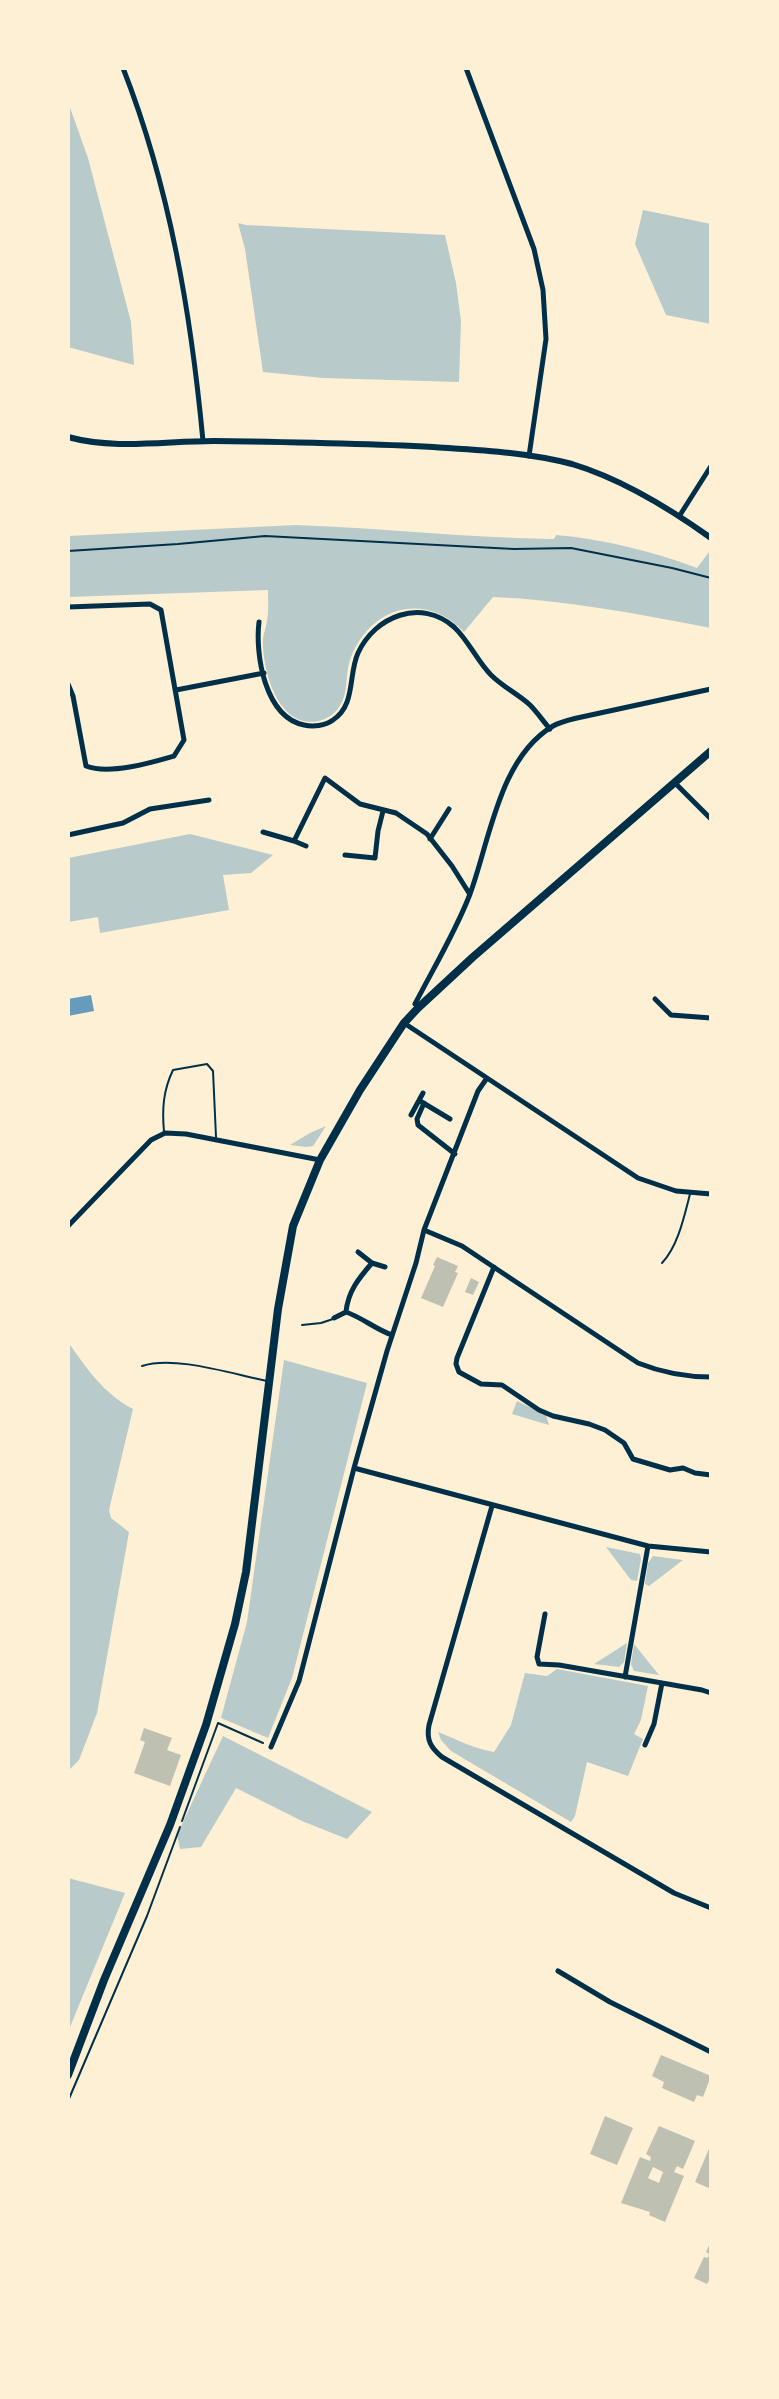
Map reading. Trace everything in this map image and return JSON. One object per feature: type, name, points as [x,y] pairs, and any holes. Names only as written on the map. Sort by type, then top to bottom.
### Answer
[{"type":"main road","points":[[68,2075],[170,1825],[206,1725],[235,1624],[246,1572],[268,1381],[293,1226],[320,1160],[360,1090],[404,1023],[473,957],[711,751]]},
{"type":"street","points":[[123,68],[143,118],[166,199],[186,299],[203,441]]},
{"type":"street","points":[[466,68],[534,249],[543,290],[546,339],[529,456]]},
{"type":"street","points":[[68,437],[115,444],[336,442],[529,456],[572,465],[626,486],[680,515],[711,538]]},
{"type":"street","points":[[680,515],[711,466]]},
{"type":"street","points":[[68,607],[150,604],[161,610],[184,740],[174,756],[115,769],[86,766],[68,684]]},
{"type":"street","points":[[259,622],[257,637],[275,707],[295,723],[310,726],[326,723],[340,714],[348,701],[358,654],[376,627],[406,613],[427,613],[455,628],[491,675],[532,707],[550,729]]},
{"type":"street","points":[[176,690],[264,673]]},
{"type":"street","points":[[415,1004],[470,894],[488,828],[510,779],[528,750],[550,729],[577,718],[711,689]]},
{"type":"street","points":[[294,841],[325,778],[360,804],[396,813],[430,839],[470,894]]},
{"type":"street","points":[[674,783],[711,819]]},
{"type":"street","points":[[68,835],[123,823],[150,809],[209,800]]},
{"type":"street","points":[[430,839],[449,809]]},
{"type":"street","points":[[345,855],[375,858],[383,811]]},
{"type":"street","points":[[263,832],[306,846]]},
{"type":"street","points":[[655,999],[671,1015],[711,1018]]},
{"type":"street","points":[[404,1023],[638,1178],[650,1184],[690,1193],[711,1194]]},
{"type":"street","points":[[271,1747],[299,1681],[354,1468],[424,1230],[478,1091],[487,1078]]},
{"type":"street","points":[[423,1093],[418,1125],[455,1154]]},
{"type":"street","points":[[411,1115],[422,1102]]},
{"type":"street","points":[[422,1102],[450,1119]]},
{"type":"street","points":[[68,1226],[151,1140],[165,1133],[186,1134],[320,1160]]},
{"type":"street","points":[[424,1230],[462,1246],[638,1363],[662,1373],[711,1377]]},
{"type":"street","points":[[358,1252],[372,1263],[385,1267]]},
{"type":"street","points":[[346,1312],[355,1283],[372,1263]]},
{"type":"street","points":[[494,1267],[457,1358],[459,1372],[481,1384],[502,1385],[553,1416],[605,1430],[624,1443],[633,1459],[670,1470],[683,1468],[711,1475]]},
{"type":"street","points":[[334,1318],[346,1312],[392,1335]]},
{"type":"street","points":[[354,1468],[648,1546],[711,1552]]},
{"type":"street","points":[[492,1506],[429,1725],[431,1747],[442,1757],[674,1893],[711,1908]]},
{"type":"street","points":[[625,1677],[648,1546]]},
{"type":"street","points":[[545,1614],[537,1657],[539,1664],[711,1693]]},
{"type":"street","points":[[645,1745],[654,1724],[662,1683]]},
{"type":"street","points":[[558,1971],[610,2002],[711,2052]]},
{"type":"lane","points":[[165,1133],[163,1099],[173,1070],[207,1064],[213,1071],[216,1140]]},
{"type":"lane","points":[[662,1263],[670,1254],[690,1193]]},
{"type":"lane","points":[[302,1325],[334,1318]]},
{"type":"lane","points":[[142,1366],[153,1362],[173,1362],[268,1381]]},
{"type":"path","points":[[68,551],[265,536],[514,549],[571,548],[711,578]]},
{"type":"path","points":[[68,2101],[147,1916],[218,1723],[271,1747]]},
{"type":"shaded area","points":[[68,102],[88,158],[131,322],[134,365],[68,347]]},
{"type":"shaded area","points":[[643,210],[711,224],[711,324],[666,315],[635,244]]},
{"type":"shaded area","points":[[238,223],[445,235],[461,321],[459,382],[323,378],[263,372],[245,249]]},
{"type":"shaded area","points":[[296,525],[522,538],[554,539],[556,535],[627,547],[697,568],[709,552],[711,628],[575,604],[493,597],[464,632],[433,611],[417,608],[401,610],[372,626],[360,640],[351,657],[344,698],[337,710],[322,720],[309,722],[294,717],[285,709],[272,688],[263,639],[268,617],[268,590],[68,597],[68,536]]},
{"type":"shaded area","points":[[190,834],[273,855],[251,873],[223,875],[229,910],[100,933],[98,917],[68,922],[68,858]]},
{"type":"shaded area","points":[[326,1126],[313,1146],[290,1145],[310,1133]]},
{"type":"shaded area","points":[[68,1342],[104,1388],[133,1409],[109,1510],[111,1518],[129,1532],[97,1713],[79,1760],[68,1771]]},
{"type":"shaded area","points":[[284,1360],[367,1383],[292,1678],[268,1738],[221,1718],[247,1622]]},
{"type":"shaded area","points":[[517,1401],[546,1415],[549,1425],[512,1414]]},
{"type":"shaded area","points":[[606,1547],[640,1554],[637,1581],[631,1580]]},
{"type":"shaded area","points":[[653,1556],[683,1560],[649,1586],[645,1584],[648,1563]]},
{"type":"shaded area","points":[[627,1643],[624,1662],[619,1667],[594,1664]]},
{"type":"shaded area","points":[[634,1644],[659,1675],[634,1671],[631,1664]]},
{"type":"shaded area","points":[[557,1669],[648,1686],[641,1720],[634,1734],[643,1739],[628,1776],[587,1762],[571,1822],[451,1751],[438,1732],[494,1752],[511,1725],[525,1673],[547,1676]]},
{"type":"shaded area","points":[[223,1736],[372,1812],[347,1839],[302,1821],[236,1788],[201,1847],[180,1849],[177,1835]]},
{"type":"shaded area","points":[[68,1878],[125,1893],[68,2032]]},
{"type":"water","points":[[91,995],[94,1011],[68,1016],[68,999]]},
{"type":"building","points":[[437,1257],[458,1266],[455,1272],[458,1273],[443,1307],[421,1298]]},
{"type":"building","points":[[471,1278],[479,1282],[473,1295],[465,1292]]},
{"type":"building","points":[[144,1728],[172,1738],[167,1750],[181,1755],[170,1786],[134,1773],[145,1742],[140,1740]]},
{"type":"building","points":[[661,2055],[711,2076],[703,2097],[697,2095],[694,2102],[662,2088],[664,2082],[652,2076]]},
{"type":"building","points":[[605,2116],[633,2128],[617,2165],[590,2154]]},
{"type":"building","points":[[659,2126],[695,2141],[683,2169],[677,2166],[674,2172],[684,2176],[665,2222],[649,2215],[650,2212],[621,2203],[640,2157],[650,2161],[651,2157],[646,2154]],"holes":[[[653,2167],[663,2172],[659,2183],[648,2178]]]},
{"type":"building","points":[[711,2144],[711,2189],[695,2182]]},
{"type":"building","points":[[711,2241],[711,2277],[707,2284],[694,2278],[704,2257],[708,2258],[706,2252]]}]
